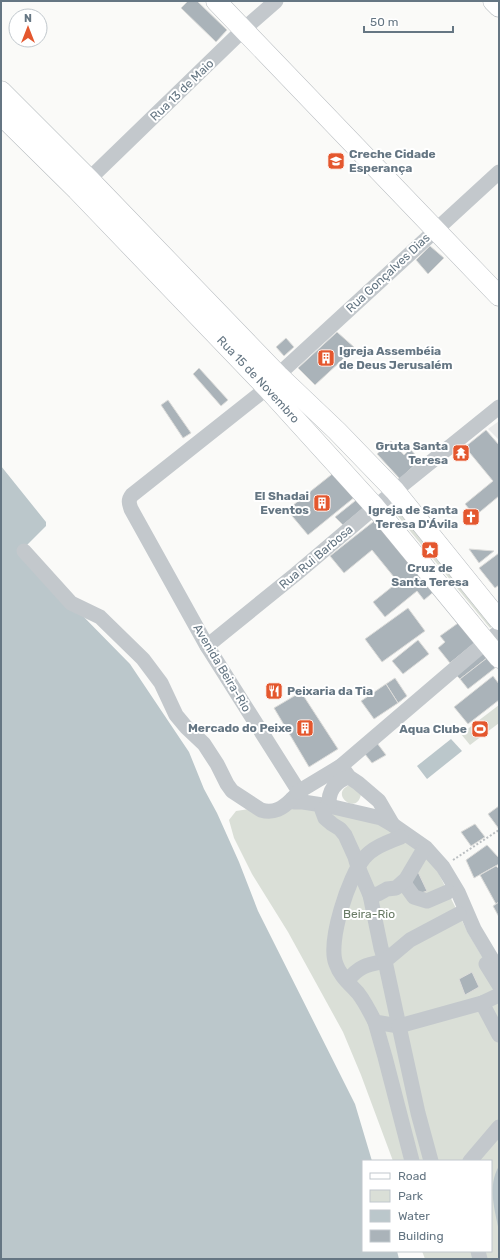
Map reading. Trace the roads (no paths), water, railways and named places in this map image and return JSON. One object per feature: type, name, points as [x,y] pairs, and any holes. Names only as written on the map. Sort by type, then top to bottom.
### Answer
[{"type":"main road","points":[[216,1],[499,296]]},
{"type":"main road","points":[[493,1],[499,7]]},
{"type":"main road","name":"Rua 15 de Novembro","points":[[1,91],[83,185],[273,382],[375,507],[492,637],[499,658]]},
{"type":"main road","name":"Rua 15 de Novembro","points":[[1,115],[83,185]]},
{"type":"main road","name":"Rua 15 de Novembro","points":[[273,382],[337,431],[395,491],[499,620]]},
{"type":"street","name":"Rua 13 de Maio","points":[[83,185],[244,29],[276,1]]},
{"type":"street","name":"Rua Gonçalves Dias","points":[[129,502],[129,498],[132,495],[273,382],[499,172]]},
{"type":"street","name":"Rua Rui Barbosa","points":[[207,646],[499,407]]},
{"type":"street","name":"Avenida Beira-Rio","points":[[129,502],[131,509],[294,800]]},
{"type":"street","points":[[24,551],[72,603],[100,617],[143,659],[161,683],[176,715],[204,744],[232,791],[266,812],[278,810],[345,772],[492,637]]},
{"type":"street","points":[[345,772],[382,804],[397,831]]},
{"type":"street","points":[[345,772],[344,779],[335,785],[329,795],[325,808],[325,818],[340,829],[344,835],[355,857],[370,895],[418,1113],[431,1160]]},
{"type":"street","points":[[364,814],[369,804],[370,794]]},
{"type":"street","points":[[294,800],[292,801],[303,802],[377,821],[426,848],[443,867],[458,892],[474,929],[499,971]]},
{"type":"street","points":[[325,808],[381,818],[422,852],[438,872],[468,933],[499,985]]},
{"type":"street","points":[[397,831],[365,857],[358,867],[337,922],[334,942],[334,958],[336,966],[366,1005],[374,1022],[385,1057],[412,1160]]},
{"type":"street","points":[[370,895],[396,888],[406,879],[422,852]]},
{"type":"street","points":[[406,886],[414,897],[427,902],[448,892]]},
{"type":"street","points":[[347,981],[355,972],[365,966],[385,961],[387,957],[410,940],[459,914]]},
{"type":"street","points":[[374,1022],[399,1026],[482,1004],[499,995]]},
{"type":"street","points":[[482,1004],[499,1035]]},
{"type":"street","points":[[471,1160],[499,1128]]},
{"type":"water","points":[[1,466],[46,522],[46,526],[21,551],[22,554],[130,664],[189,752],[204,789],[217,813],[239,862],[258,911],[355,1104],[372,1160],[362,1160],[362,1252],[397,1252],[399,1259],[1,1259]]},
{"type":"water","points":[[451,739],[462,751],[427,779],[417,766]]},
{"type":"water","points":[[499,1166],[499,1231],[493,1198],[493,1182]]},
{"type":"place","name":"Creche Cidade Esperança","points":[[336,161]]},
{"type":"place","name":"Igreja Assembéia de Deus Jerusalém","points":[[326,358]]},
{"type":"place","name":"Gruta Santa Teresa","points":[[461,453]]},
{"type":"place","name":"El Shadai Eventos","points":[[322,503]]},
{"type":"place","name":"Igreja de Santa Teresa D'Ávila","points":[[471,517]]},
{"type":"place","name":"Cruz de Santa Teresa","points":[[430,550]]},
{"type":"place","name":"Peixaria da Tia","points":[[274,691]]},
{"type":"place","name":"Mercado do Peixe","points":[[305,728]]},
{"type":"place","name":"Aqua Clube","points":[[480,729]]},
{"type":"park label","name":"Beira-Rio","points":[[369,914]]}]
